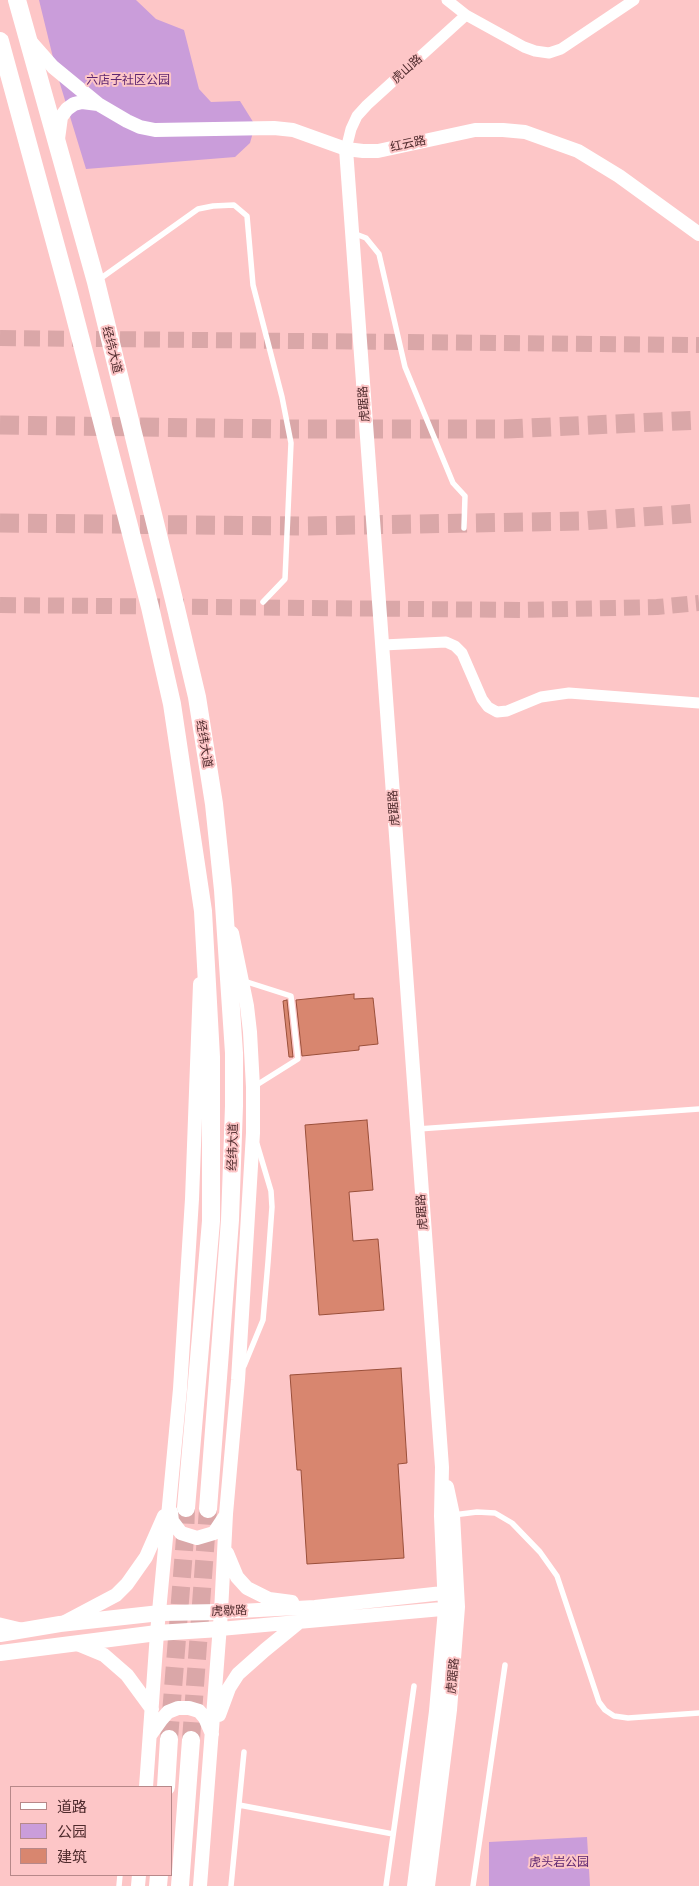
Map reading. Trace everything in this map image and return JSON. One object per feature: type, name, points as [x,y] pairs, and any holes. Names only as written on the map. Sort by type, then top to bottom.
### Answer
[{"type":"main road","name":"经纬大道","points":[[17,0],[96,282],[197,697],[214,804],[223,890],[234,1053],[234,1106],[230,1220],[208,1509]]},
{"type":"main road","name":"经纬大道","points":[[0,41],[6,77],[69,294],[150,607],[172,704],[203,911],[211,1057],[211,1221],[178,1506]]},
{"type":"main road","name":"虎歇路","points":[[0,1634],[60,1624],[160,1613],[222,1612]]},
{"type":"main road","name":"虎歇路","points":[[0,1653],[74,1642],[157,1633],[220,1629]]},
{"type":"main road","points":[[166,1786],[169,1738]]},
{"type":"main road","points":[[180,1886],[191,1740]]},
{"type":"street","points":[[447,0],[466,15],[524,47],[549,53],[561,49],[634,0]]},
{"type":"street","name":"虎山路","points":[[346,149],[351,129],[357,116],[366,105],[466,15]]},
{"type":"street","name":"红云路","points":[[27,37],[53,67],[98,104],[140,127],[155,130],[274,128],[294,130],[346,149],[363,152],[378,151],[475,130],[525,132],[578,151],[620,176],[699,234]]},
{"type":"street","points":[[58,147],[61,116],[66,109],[82,102],[98,104]]},
{"type":"street","name":"虎踞路","points":[[346,149],[383,645],[416,1129],[452,1592],[450,1710],[428,1886]]},
{"type":"street","points":[[383,645],[446,642],[455,646],[462,652],[482,699],[488,707],[496,712],[507,711],[541,697],[570,693],[699,703]]},
{"type":"street","points":[[200,1886],[222,1612],[226,1514],[238,1380],[253,1133],[250,1032],[242,980],[223,890]]},
{"type":"street","points":[[178,1506],[172,1521],[181,1533],[197,1538],[214,1533],[226,1514]]},
{"type":"street","points":[[146,1786],[157,1633],[178,1506]]},
{"type":"street","points":[[60,1624],[116,1595],[127,1584],[178,1506]]},
{"type":"street","points":[[226,1550],[237,1577],[247,1588],[269,1598],[315,1606]]},
{"type":"street","name":"虎歇路","points":[[222,1612],[315,1606],[452,1592]]},
{"type":"street","name":"虎踞路","points":[[414,1886],[436,1710],[452,1608]]},
{"type":"street","name":"虎歇路","points":[[220,1629],[452,1608]]},
{"type":"street","points":[[0,1623],[27,1630]]},
{"type":"street","points":[[212,1734],[222,1704],[238,1674],[298,1623]]},
{"type":"street","points":[[74,1642],[104,1655],[127,1675],[152,1710]]},
{"type":"street","points":[[150,1736],[168,1712],[178,1708],[189,1708],[198,1711],[205,1718],[212,1734]]},
{"type":"lane","points":[[96,282],[198,209],[213,206],[234,206],[246,216],[253,284],[282,397],[291,443],[284,579],[263,602]]},
{"type":"lane","points":[[351,232],[366,238],[378,254],[405,367],[453,483],[465,496],[464,528]]},
{"type":"lane","points":[[242,980],[291,996],[298,1059],[253,1087]]},
{"type":"lane","points":[[416,1129],[699,1109]]},
{"type":"lane","points":[[238,1380],[261,1326],[266,1306],[272,1207],[271,1191],[253,1133]]},
{"type":"lane","points":[[447,1516],[477,1512],[495,1513],[512,1523],[540,1552],[557,1576],[599,1702],[605,1710],[614,1716],[628,1718],[699,1713]]},
{"type":"lane","points":[[473,1886],[506,1665]]},
{"type":"lane","points":[[386,1886],[414,1686]]},
{"type":"lane","points":[[231,1886],[244,1752]]},
{"type":"lane","points":[[239,1805],[393,1834]]},
{"type":"green space","name":"六店子社区公园","points":[[39,0],[136,0],[156,19],[184,30],[199,89],[211,102],[240,101],[255,125],[250,143],[235,157],[86,169],[57,74]]},
{"type":"green space","name":"虎头岩公园","points":[[587,1837],[590,1886],[489,1886],[489,1842]]},
{"type":"building","points":[[354,994],[354,999],[373,998],[378,1044],[359,1046],[359,1050],[302,1056],[296,1000]]},
{"type":"building","points":[[287,1000],[293,1057],[289,1057],[283,1001]]},
{"type":"building","points":[[367,1120],[373,1190],[349,1192],[353,1241],[378,1239],[384,1310],[319,1315],[305,1125]]},
{"type":"building","points":[[401,1368],[407,1463],[398,1464],[404,1558],[307,1564],[301,1470],[297,1470],[290,1375]]},
{"type":"tunnel","points":[[0,338],[699,345]]},
{"type":"tunnel","points":[[0,425],[280,429],[507,429],[699,420]]},
{"type":"tunnel","points":[[0,523],[303,526],[582,521],[699,513]]},
{"type":"tunnel","points":[[0,605],[521,610],[657,607],[699,603]]},
{"type":"tunnel","points":[[169,1739],[186,1508]]},
{"type":"tunnel","points":[[191,1740],[208,1509]]}]
